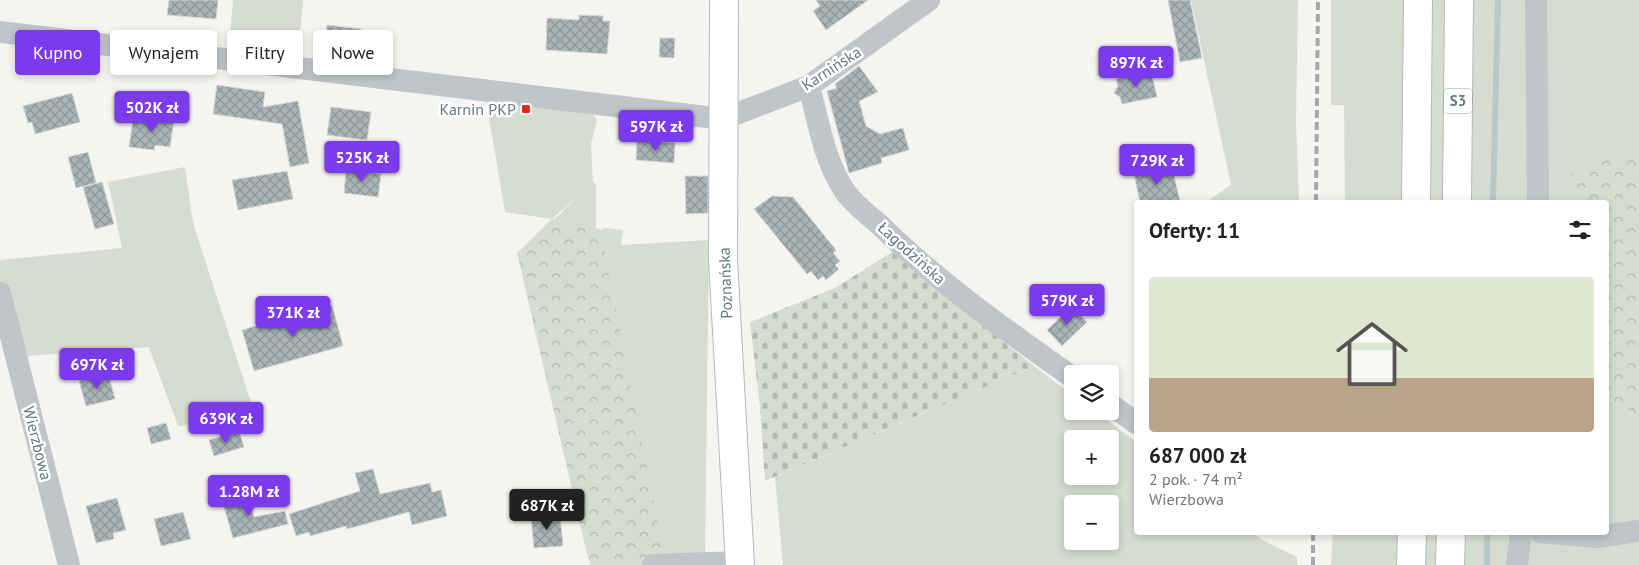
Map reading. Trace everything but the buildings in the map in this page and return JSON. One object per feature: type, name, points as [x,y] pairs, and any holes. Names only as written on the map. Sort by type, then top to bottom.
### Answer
[{"type":"main road","name":"Poznańska","points":[[724,0],[723,260],[740,564]]},
{"type":"main road","points":[[1416,200],[1418,0]]},
{"type":"main road","name":"S3","points":[[1456,200],[1459,0]]},
{"type":"main road","points":[[1412,535],[1412,565]]},
{"type":"main road","points":[[1450,565],[1451,535]]},
{"type":"street","name":"Karnińska","points":[[723,119],[809,86],[929,0]]},
{"type":"street","points":[[1536,0],[1538,200]]},
{"type":"street","points":[[0,32],[723,119]]},
{"type":"street","name":"Łagodzińska","points":[[809,86],[825,146],[834,172],[845,192],[917,262],[980,311],[1064,371]]},
{"type":"street","points":[[1446,200],[1458,118]]},
{"type":"street","points":[[1416,120],[1426,200]]},
{"type":"street","name":"Wierzbowa","points":[[0,293],[69,565]]},
{"type":"street","points":[[1119,411],[1134,422]]},
{"type":"street","points":[[1574,535],[1597,537],[1639,531]]},
{"type":"street","points":[[1517,565],[1521,535]]},
{"type":"street","points":[[653,565],[740,564]]},
{"type":"green space","points":[[233,0],[303,0],[300,30],[231,30]]},
{"type":"green space","points":[[1191,0],[1298,0],[1296,123],[1299,200],[1209,200],[1231,185]]},
{"type":"green space","points":[[1331,0],[1639,0],[1639,139],[1620,157],[1571,168],[1573,200],[1345,200],[1344,105],[1331,105]]},
{"type":"green space","points":[[486,100],[593,114],[597,120],[591,144],[593,181],[596,185],[596,231],[554,220],[579,195],[552,219],[505,212]]},
{"type":"green space","points":[[1639,139],[1639,419],[1609,398],[1609,200],[1573,200],[1571,168],[1620,157]]},
{"type":"green space","points":[[185,167],[193,223],[257,421],[178,426],[149,347],[14,357],[0,308],[0,260],[122,248],[108,182]]},
{"type":"green space","points":[[552,219],[600,229],[666,565],[591,565],[587,554],[517,253]]},
{"type":"green space","points":[[605,228],[623,230],[621,245],[709,240],[705,559],[663,561],[597,232]]},
{"type":"green space","points":[[892,252],[1034,366],[765,481],[760,408],[750,322],[835,288]]},
{"type":"green space","points":[[1034,366],[1064,389],[1064,420],[1107,420],[1134,440],[1134,535],[1256,535],[1297,557],[1297,565],[783,565],[775,477]]},
{"type":"green space","points":[[1609,398],[1639,419],[1639,565],[1331,565],[1333,535],[1609,535]]},
{"type":"waterway","points":[[1493,200],[1498,0]]},
{"type":"waterway","points":[[1487,535],[1487,565]]},
{"type":"railway","points":[[1316,200],[1318,0]]},
{"type":"railway","points":[[1313,535],[1313,565]]},
{"type":"place","name":"Karnin PKP","points":[[526,109]]}]
